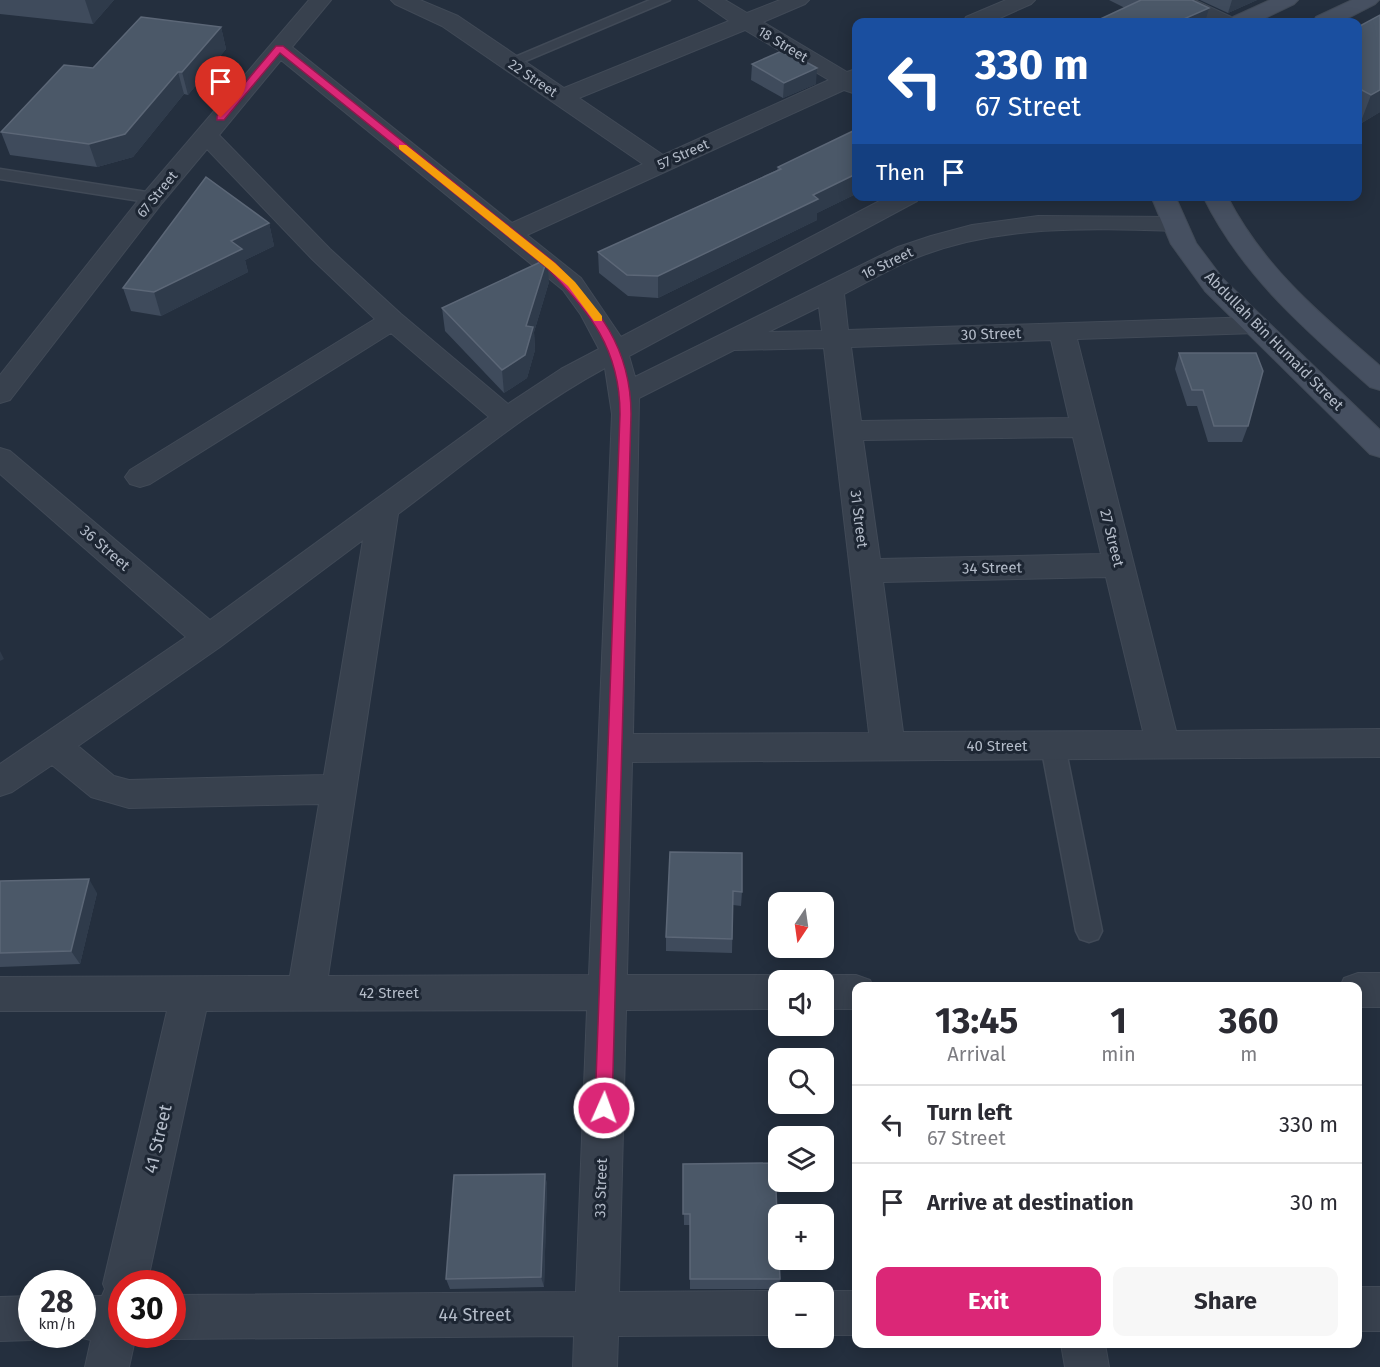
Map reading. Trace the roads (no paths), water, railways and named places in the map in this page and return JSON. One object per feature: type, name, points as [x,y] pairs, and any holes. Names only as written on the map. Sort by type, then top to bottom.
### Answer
[{"type":"street","name":"67 Street","points":[[0,394],[153,198],[320,0]]},
{"type":"street","name":"18 Street","points":[[710,0],[852,80]]},
{"type":"street","points":[[562,98],[798,0]]},
{"type":"street","points":[[1178,0],[1215,18]]},
{"type":"street","points":[[1250,18],[1287,0]]},
{"type":"street","points":[[1318,18],[1319,10],[1332,0]]},
{"type":"street","points":[[1332,18],[1368,0]]},
{"type":"street","points":[[982,18],[1015,1]]},
{"type":"street","name":"22 Street","points":[[421,2],[660,164]]},
{"type":"street","name":"33 Street","points":[[280,48],[572,284],[604,327],[615,351],[626,393],[595,1367]]},
{"type":"street","name":"57 Street","points":[[510,233],[660,164],[852,81]]},
{"type":"street","points":[[206,135],[321,254],[392,320],[507,418]]},
{"type":"street","points":[[0,782],[209,638],[383,512],[507,418],[571,375],[899,201]]},
{"type":"street","name":"Abdullah Bin Humaid Street","points":[[1165,201],[1173,224],[1188,251],[1214,285],[1380,447]]},
{"type":"street","points":[[1217,201],[1226,222],[1256,264],[1280,290],[1380,381]]},
{"type":"street","name":"16 Street","points":[[626,393],[942,238],[980,230],[1088,220],[1173,224]]},
{"type":"street","name":"31 Street","points":[[830,291],[888,747]]},
{"type":"street","points":[[140,477],[392,320]]},
{"type":"street","name":"30 Street","points":[[726,343],[1256,325]]},
{"type":"street","name":"27 Street","points":[[1062,332],[1163,744]]},
{"type":"street","points":[[848,431],[1085,427]]},
{"type":"street","name":"36 Street","points":[[0,458],[209,638]]},
{"type":"street","points":[[306,993],[383,512]]},
{"type":"street","name":"34 Street","points":[[866,571],[1119,565]]},
{"type":"street","name":"40 Street","points":[[614,748],[1380,743]]},
{"type":"street","points":[[53,746],[103,787],[129,794],[339,789]]},
{"type":"street","points":[[1362,990],[1380,990]]},
{"type":"street","name":"42 Street","points":[[0,994],[768,992]]},
{"type":"street","points":[[834,992],[852,992]]},
{"type":"street","name":"41 Street","points":[[123,1270],[190,994]]},
{"type":"street","points":[[1362,1309],[1380,1309]]},
{"type":"street","name":"44 Street","points":[[186,1317],[768,1313]]},
{"type":"street","points":[[834,1313],[852,1313]]},
{"type":"street","points":[[0,1319],[18,1318]]},
{"type":"street","name":"41 Street","points":[[107,1367],[109,1348]]},
{"type":"street","points":[[1084,1348],[1087,1367]]},
{"type":"lane","points":[[511,62],[663,0]]},
{"type":"lane","points":[[0,174],[153,198]]},
{"type":"lane","points":[[1053,746],[1089,931]]}]
